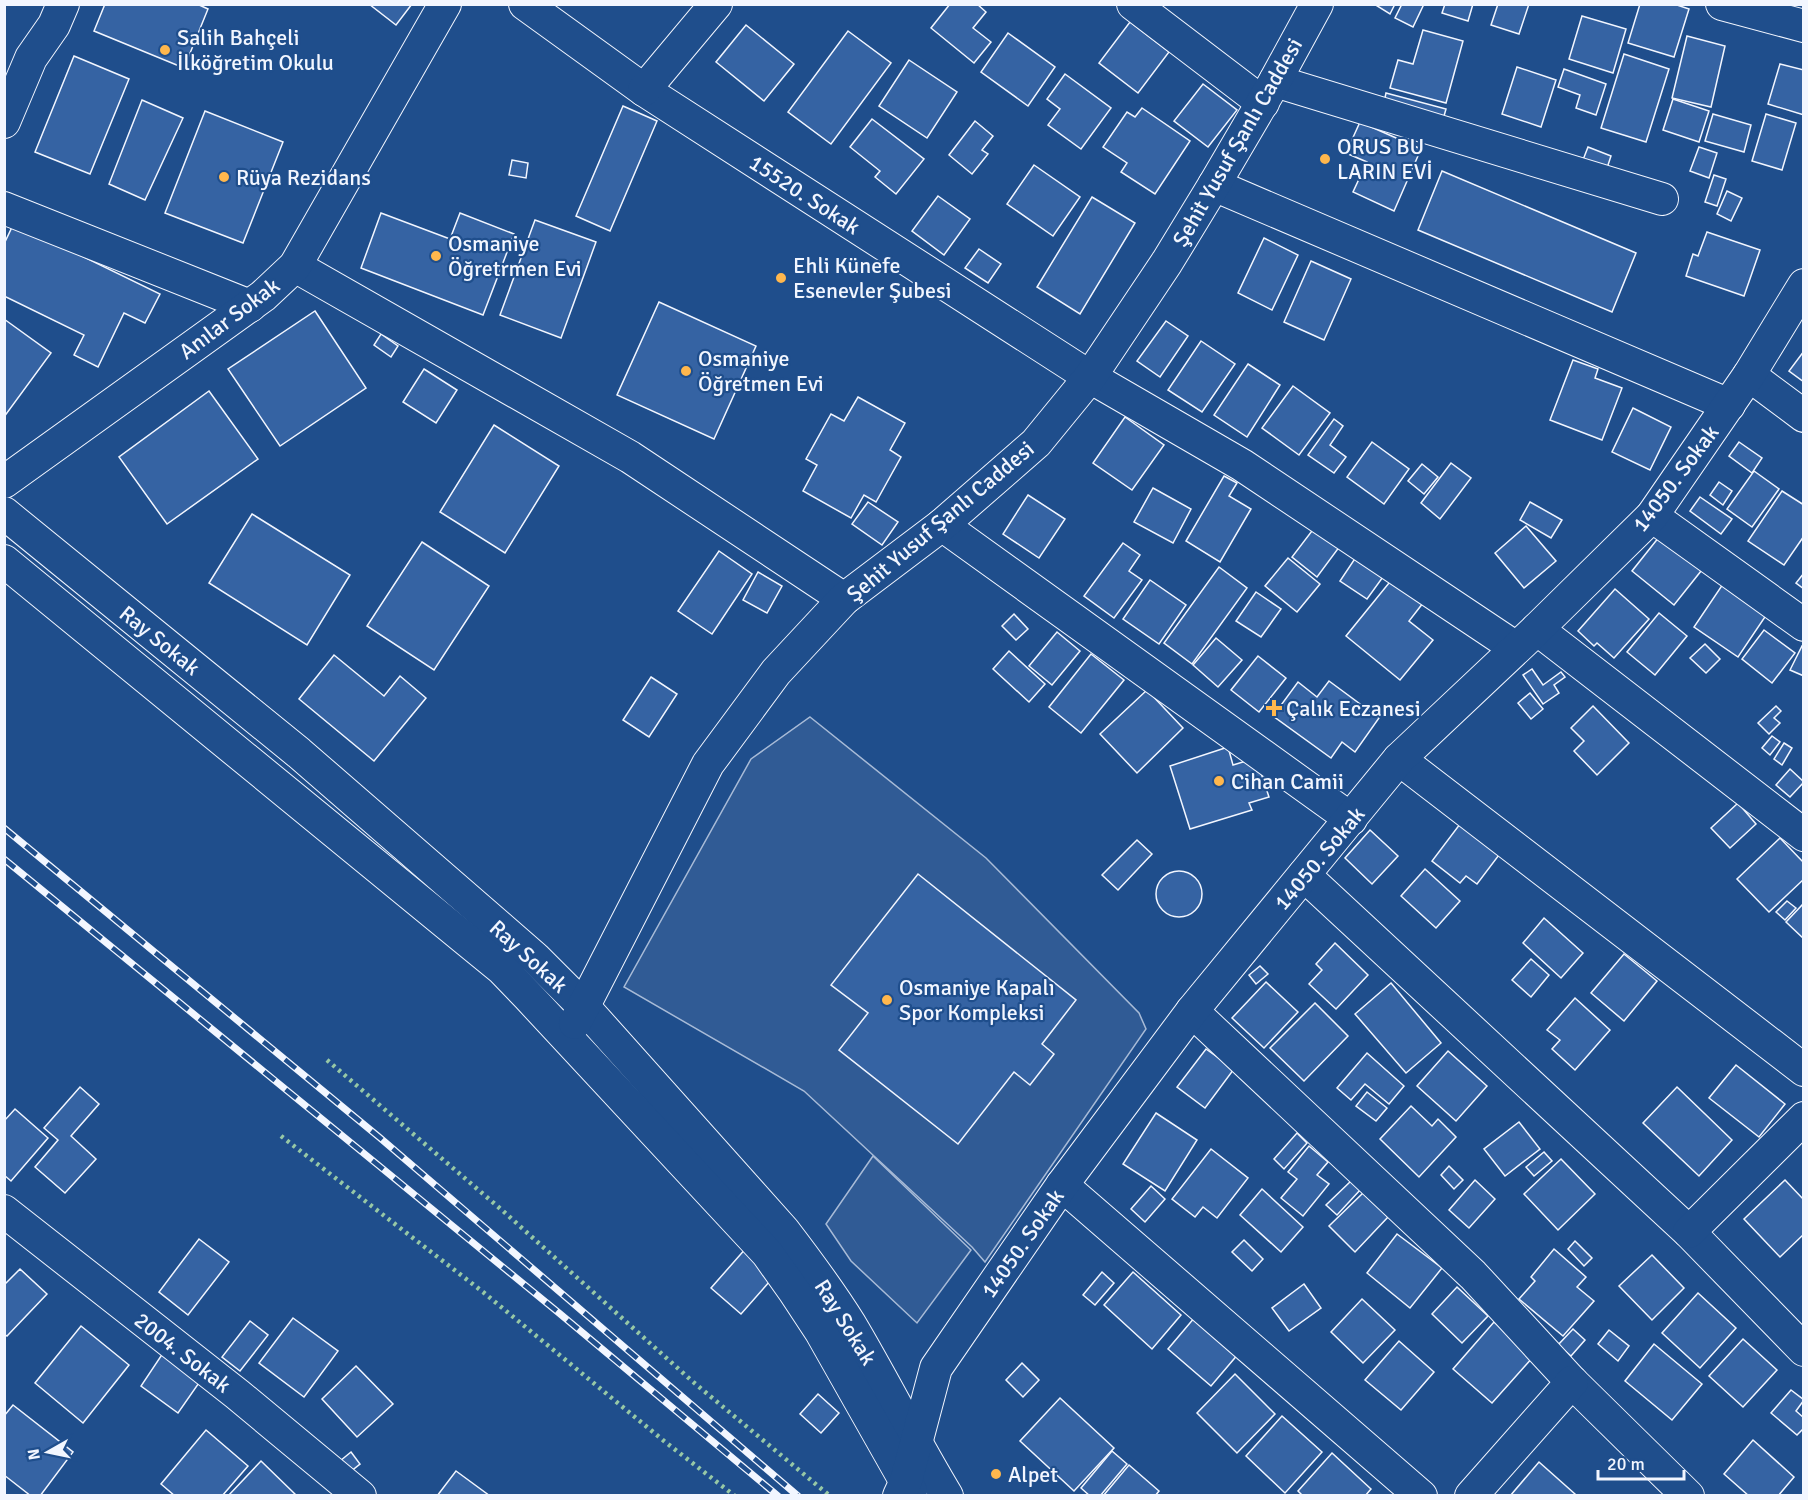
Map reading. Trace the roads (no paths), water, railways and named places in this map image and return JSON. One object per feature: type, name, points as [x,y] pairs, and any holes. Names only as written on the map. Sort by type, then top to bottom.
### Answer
[{"type":"street","points":[[4,122],[31,58],[54,25],[63,4]]},
{"type":"street","name":"Anılar Sokak","points":[[4,482],[250,306],[295,266],[445,4]]},
{"type":"street","name":"15520. Sokak","points":[[525,4],[644,90],[1090,377],[1242,465],[1527,639],[1803,836]]},
{"type":"street","points":[[644,90],[716,4]]},
{"type":"street","points":[[1133,4],[1269,92],[1662,199]]},
{"type":"street","name":"Şehit Yusuf Şanlı Caddesi","points":[[568,1038],[708,764],[776,672],[844,599],[942,525],[1036,443],[1090,377],[1167,262],[1214,185],[1269,92],[1317,4]]},
{"type":"street","points":[[1722,4],[1803,26]]},
{"type":"street","points":[[1214,185],[1729,405]]},
{"type":"street","points":[[4,208],[250,306]]},
{"type":"street","points":[[295,266],[630,458],[844,599]]},
{"type":"street","name":"14050. Sokak","points":[[906,1491],[915,1444],[936,1368],[1062,1185],[1192,1011],[1399,759],[1527,639],[1652,516],[1749,375],[1803,285]]},
{"type":"street","points":[[1749,375],[1803,416]]},
{"type":"street","name":"Ray Sokak","points":[[4,513],[299,753],[535,958],[583,1006],[784,1231],[804,1257],[850,1324],[890,1394],[915,1444],[947,1496]]},
{"type":"street","points":[[1652,516],[1803,625]]},
{"type":"street","points":[[942,525],[1352,819]]},
{"type":"street","points":[[4,561],[502,969],[767,1252],[821,1332],[906,1491]]},
{"type":"street","points":[[1399,759],[1803,1070]]},
{"type":"street","points":[[1304,875],[1689,1232],[1803,1350]]},
{"type":"street","points":[[1192,1011],[1473,1275],[1572,1383],[1688,1496]]},
{"type":"street","points":[[1689,1232],[1803,1118]]},
{"type":"street","points":[[1062,1185],[1421,1496]]},
{"type":"street","name":"2004. Sokak","points":[[4,1211],[237,1394],[360,1496]]},
{"type":"street","points":[[1471,1496],[1572,1383]]},
{"type":"railway","points":[[4,828],[379,1137],[798,1496]]},
{"type":"railway","points":[[4,859],[559,1313],[778,1496]]},
{"type":"place","name":"Salih Bahçeli İlköğretim Okulu","points":[[165,50]]},
{"type":"place","name":"ORUS BU LARIN EVİ","points":[[1325,159]]},
{"type":"place","name":"Rüya Rezidans","points":[[224,177]]},
{"type":"place","name":"Osmaniye Öğretrmen Evi","points":[[436,256]]},
{"type":"place","name":"Ehli Künefe Esenevler Şubesi","points":[[781,278]]},
{"type":"place","name":"Osmaniye Öğretmen Evi","points":[[686,371]]},
{"type":"place","name":"Çalık Eczanesi","points":[[1274,708]]},
{"type":"place","name":"Cihan Camii","points":[[1219,781]]},
{"type":"place","name":"Osmaniye Kapalı Spor Kompleksi","points":[[887,1000]]},
{"type":"place","name":"Alpet","points":[[996,1474]]}]
